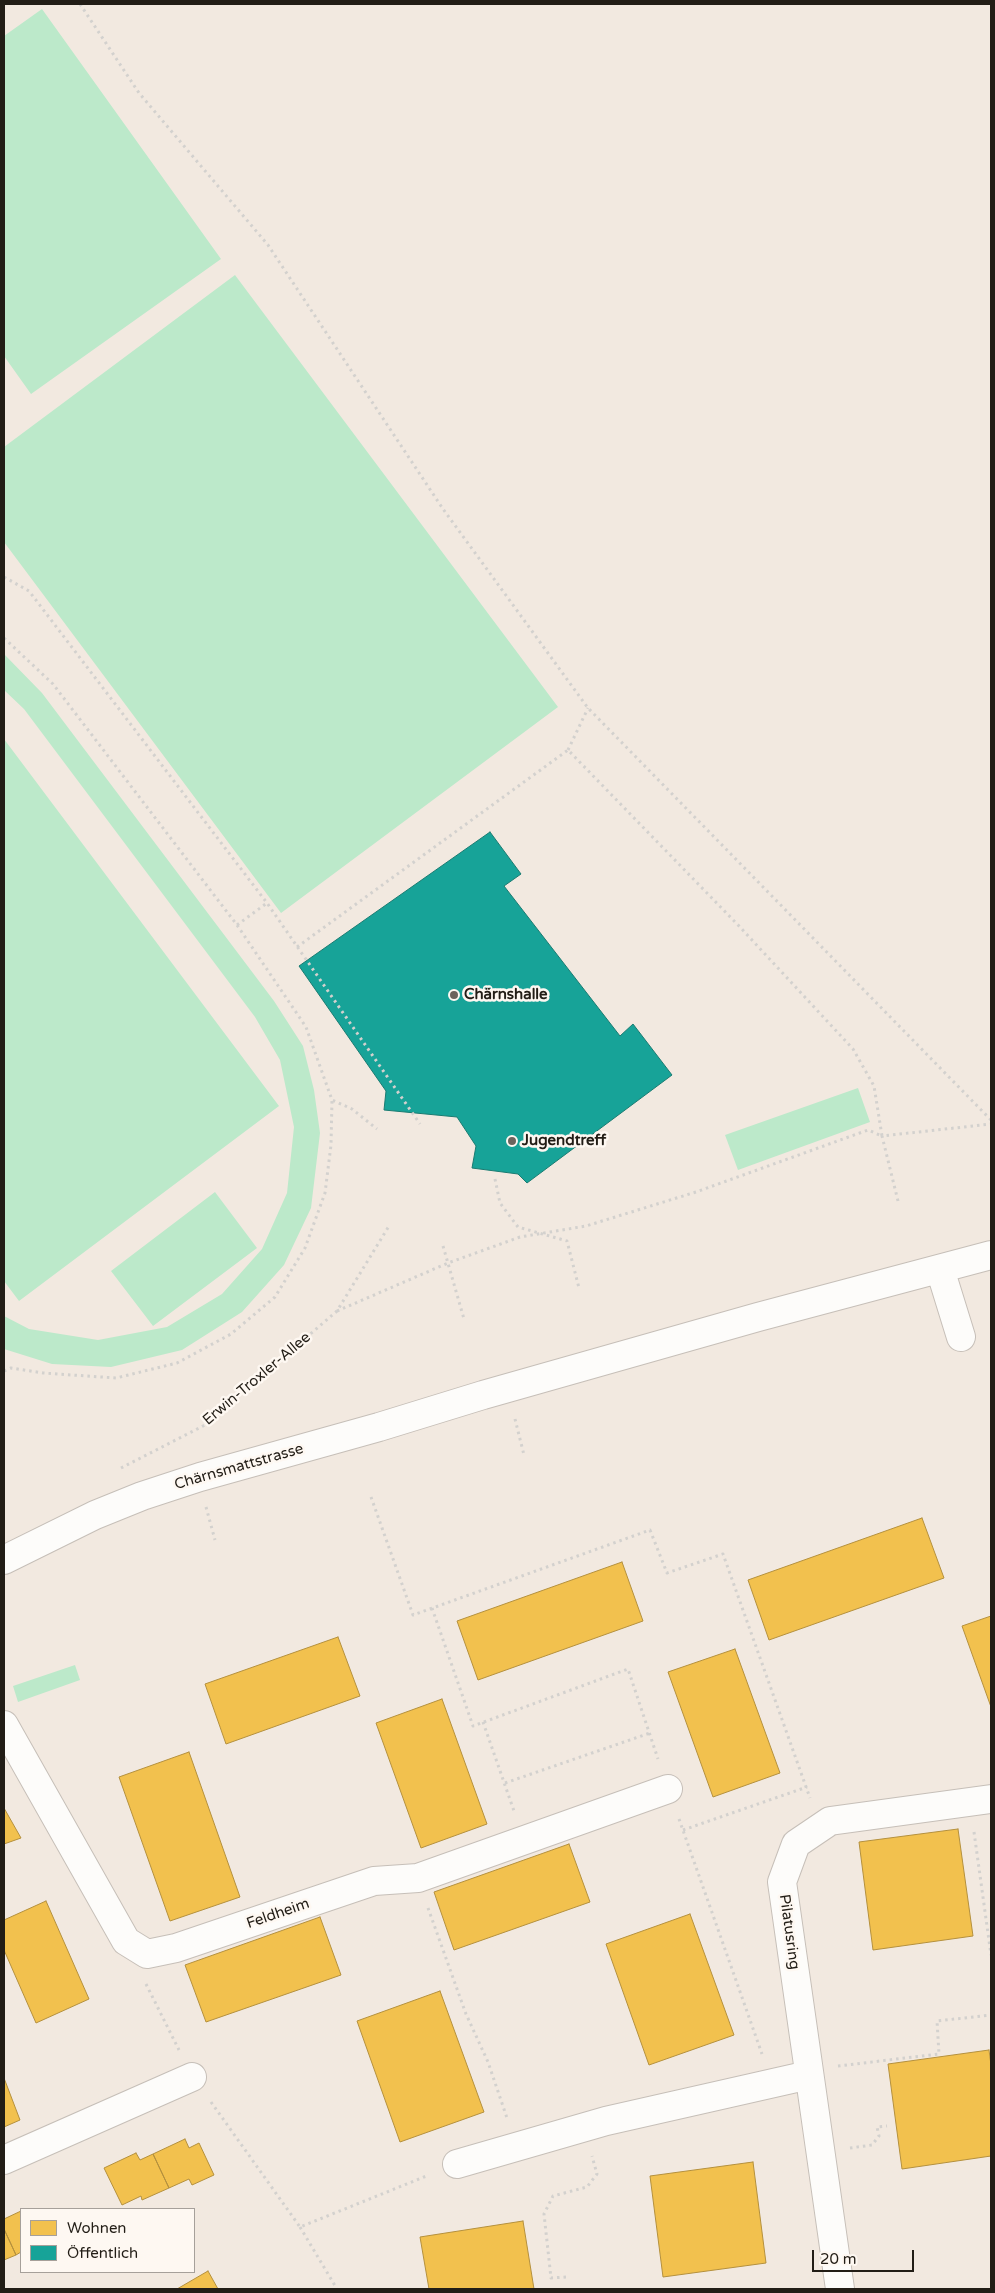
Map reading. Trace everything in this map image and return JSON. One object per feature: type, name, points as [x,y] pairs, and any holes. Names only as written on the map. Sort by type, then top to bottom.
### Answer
[{"type":"street","name":"Chärnsmattstrasse","points":[[4,1558],[95,1515],[142,1496],[200,1477],[758,1317],[991,1255]]},
{"type":"street","points":[[940,1269],[961,1337]]},
{"type":"street","points":[[4,1724],[126,1941],[147,1954]]},
{"type":"street","name":"Feldheim","points":[[147,1954],[176,1948],[374,1881],[418,1878],[668,1789]]},
{"type":"street","name":"Pilatusring","points":[[840,2289],[782,1882],[796,1844],[830,1821],[981,1801]]},
{"type":"street","points":[[457,2164],[584,2127],[809,2075]]},
{"type":"street","points":[[4,2160],[192,2077]]},
{"type":"path","points":[[80,4],[139,93],[268,245],[443,509],[588,708],[991,1120]]},
{"type":"path","points":[[4,577],[29,590],[266,903],[420,1124]]},
{"type":"path","points":[[4,638],[53,684],[237,925],[306,1027],[332,1100],[331,1145],[325,1193],[305,1248],[275,1297],[231,1334],[177,1363],[116,1378],[43,1373],[10,1368],[4,1372]]},
{"type":"path","points":[[297,947],[568,750],[588,708]]},
{"type":"path","points":[[568,750],[739,926],[853,1049],[874,1086],[882,1136],[898,1201]]},
{"type":"path","points":[[237,925],[266,903]]},
{"type":"path","points":[[332,1100],[352,1109],[376,1129]]},
{"type":"path","points":[[337,1311],[448,1263],[520,1237],[586,1226],[696,1192],[868,1130],[882,1136],[991,1124]]},
{"type":"path","points":[[495,1179],[500,1203],[518,1227],[567,1241],[579,1288]]},
{"type":"path","name":"Erwin-Troxler-Allee","points":[[114,1471],[205,1425],[337,1311],[389,1226]]},
{"type":"path","points":[[443,1246],[464,1319]]},
{"type":"path","points":[[514,1418],[524,1455]]},
{"type":"path","points":[[371,1497],[413,1615],[650,1530],[667,1573],[723,1554],[821,1827]]},
{"type":"path","points":[[204,1499],[215,1540]]},
{"type":"path","points":[[483,1722],[524,1840]]},
{"type":"path","points":[[505,1783],[650,1733]]},
{"type":"path","points":[[683,1830],[807,1787]]},
{"type":"path","points":[[981,1801],[991,1955]]},
{"type":"path","points":[[418,1878],[466,2014],[488,2062],[516,2147]]},
{"type":"path","points":[[147,1954],[141,1976],[192,2077],[300,2227],[337,2289]]},
{"type":"path","points":[[809,2075],[836,2066],[939,2054],[937,2021],[991,2015]]},
{"type":"path","points":[[848,2148],[872,2145],[879,2136],[878,2127],[887,2126]]},
{"type":"path","points":[[566,2277],[551,2278],[544,2214],[553,2196],[587,2187],[597,2174],[584,2127]]},
{"type":"path","points":[[300,2227],[457,2164]]},
{"type":"green space","points":[[42,9],[221,259],[31,394],[4,356],[4,36]]},
{"type":"green space","points":[[235,275],[558,707],[281,913],[4,542],[4,447]]},
{"type":"green space","points":[[4,654],[42,693],[274,1001],[303,1046],[314,1090],[320,1133],[311,1208],[284,1265],[242,1312],[182,1350],[111,1367],[52,1364],[4,1349],[4,1316],[29,1329],[98,1340],[167,1327],[222,1294],[262,1249],[287,1193],[294,1127],[280,1060],[255,1017],[24,709],[4,690]]},
{"type":"green space","points":[[4,739],[279,1106],[19,1301],[4,1281]]},
{"type":"green space","points":[[858,1088],[870,1122],[738,1170],[725,1135]]},
{"type":"green space","points":[[215,1192],[257,1248],[153,1326],[111,1271]]},
{"type":"green space","points":[[75,1665],[80,1680],[18,1702],[13,1686]]},
{"type":"building: Wohnen","points":[[922,1518],[944,1578],[769,1640],[748,1580]]},
{"type":"building: Wohnen","points":[[622,1562],[643,1621],[478,1680],[457,1621]]},
{"type":"building: Wohnen","points":[[991,1616],[991,1707],[962,1626]]},
{"type":"building: Wohnen","points":[[338,1637],[360,1696],[226,1744],[205,1684]]},
{"type":"building: Wohnen","points":[[735,1649],[780,1773],[713,1797],[668,1672]]},
{"type":"building: Wohnen","points":[[442,1699],[487,1824],[421,1848],[376,1723]]},
{"type":"building: Wohnen","points":[[189,1752],[240,1897],[170,1921],[119,1777]]},
{"type":"building: Wohnen","points":[[4,1808],[21,1838],[4,1844]]},
{"type":"building: Wohnen","points":[[958,1829],[973,1936],[873,1950],[859,1842]]},
{"type":"building: Wohnen","points":[[569,1844],[590,1902],[454,1950],[434,1892]]},
{"type":"building: Wohnen","points":[[46,1901],[89,1999],[36,2023],[4,1950],[4,1920]]},
{"type":"building: Wohnen","points":[[690,1914],[734,2035],[649,2065],[606,1944]]},
{"type":"building: Wohnen","points":[[320,1917],[341,1975],[206,2022],[185,1965]]},
{"type":"building: Wohnen","points":[[440,1991],[484,2112],[400,2142],[357,2021]]},
{"type":"building: Wohnen","points":[[989,2050],[991,2065],[991,2156],[902,2169],[888,2064]]},
{"type":"building: Wohnen","points":[[4,2078],[20,2120],[4,2127]]},
{"type":"building: Wohnen","points":[[185,2139],[189,2148],[199,2143],[214,2175],[192,2185],[189,2179],[169,2188],[153,2154]]},
{"type":"building: Wohnen","points":[[136,2153],[140,2160],[153,2154],[169,2188],[142,2200],[141,2196],[122,2205],[104,2168]]},
{"type":"building: Wohnen","points":[[753,2162],[766,2263],[663,2277],[650,2176]]},
{"type":"building: Wohnen","points":[[20,2211],[20,2253],[16,2255],[4,2229],[4,2219]]},
{"type":"building: Wohnen","points":[[523,2221],[534,2289],[429,2289],[420,2237]]},
{"type":"building: Wohnen","points":[[4,2229],[16,2255],[4,2260]]},
{"type":"building: Wohnen","points":[[208,2271],[218,2289],[177,2289]]},
{"type":"building: Öffentlich","name":"Chärnshalle","points":[[490,832],[521,874],[504,886],[620,1036],[633,1024],[672,1075],[527,1183],[518,1174],[472,1168],[476,1146],[457,1117],[384,1110],[386,1091],[299,966]]},
{"type":"place","name":"Chärnshalle","points":[[454,995]]},
{"type":"place","name":"Jugendtreff","points":[[512,1141]]}]
